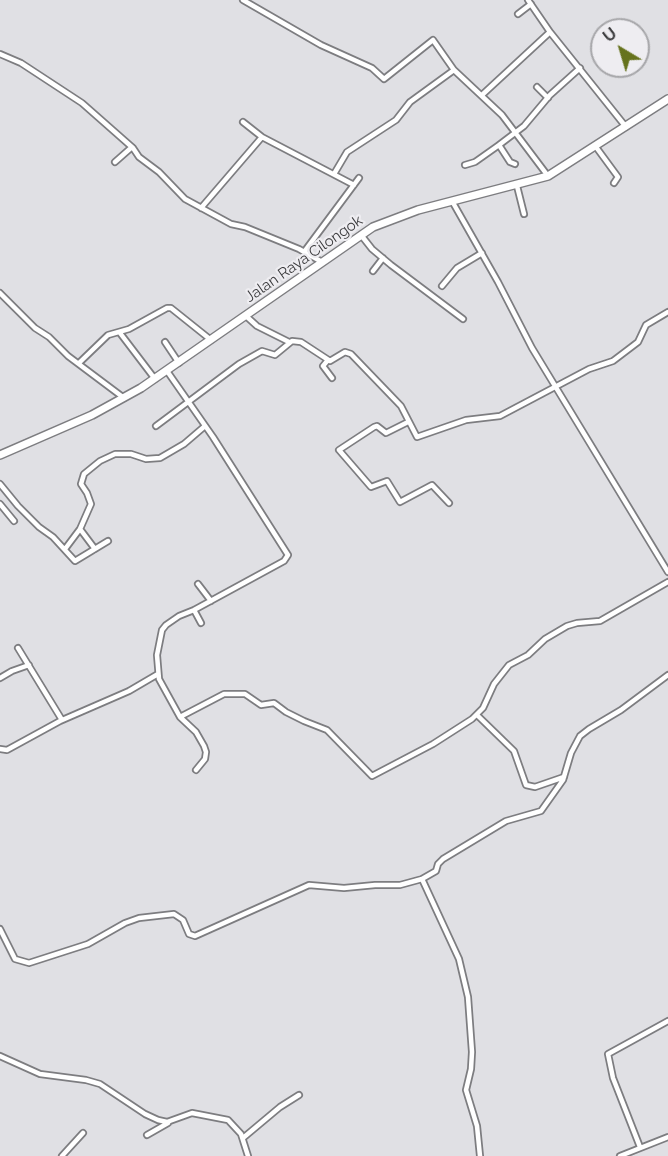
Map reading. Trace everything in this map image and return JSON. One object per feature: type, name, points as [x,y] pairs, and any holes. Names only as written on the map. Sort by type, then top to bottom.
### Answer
[{"type":"highway","name":"Jalan Raya Cilongok","points":[[0,455],[124,399],[373,227],[396,217],[548,176],[668,99]]},
{"type":"street","points":[[243,0],[321,45],[372,68],[384,79],[433,40],[454,70],[482,95],[516,132],[548,176]]},
{"type":"street","points":[[518,14],[530,2],[550,32],[626,128]]},
{"type":"street","points":[[482,95],[550,32]]},
{"type":"street","points":[[0,54],[21,63],[82,103],[132,147],[185,199],[231,224],[244,227],[304,252],[322,262]]},
{"type":"street","points":[[465,165],[473,164],[531,120],[548,98],[580,68]]},
{"type":"street","points":[[334,174],[347,152],[396,120],[410,102],[454,70]]},
{"type":"street","points":[[537,87],[548,98]]},
{"type":"street","points":[[243,122],[262,137],[354,185]]},
{"type":"street","points":[[201,208],[262,137]]},
{"type":"street","points":[[499,145],[510,162],[515,164]]},
{"type":"street","points":[[115,162],[132,147]]},
{"type":"street","points":[[596,147],[618,177],[614,183]]},
{"type":"street","points":[[304,252],[360,178]]},
{"type":"street","points":[[517,186],[524,214]]},
{"type":"street","points":[[452,201],[532,348],[668,572]]},
{"type":"street","points":[[361,236],[383,258],[463,319]]},
{"type":"street","points":[[442,286],[458,267],[482,253]]},
{"type":"street","points":[[373,271],[383,258]]},
{"type":"street","points":[[0,293],[35,328],[124,399]]},
{"type":"street","points":[[79,363],[108,335],[120,333],[167,308],[171,308],[211,340]]},
{"type":"street","points":[[332,378],[323,366],[328,360],[332,360],[345,351],[351,354],[401,406],[417,437],[466,420],[496,417],[589,369],[613,361],[638,342],[646,325],[668,312]]},
{"type":"street","points":[[246,316],[257,326],[289,342],[301,342],[328,360]]},
{"type":"street","points":[[120,333],[155,379]]},
{"type":"street","points":[[165,342],[178,363]]},
{"type":"street","points":[[156,426],[239,364],[262,351],[275,355],[289,342]]},
{"type":"street","points":[[166,371],[188,400],[288,555],[284,561],[194,610],[178,616],[166,624],[162,630],[158,647],[158,674],[162,686],[180,717],[196,732],[206,752],[205,759],[196,770]]},
{"type":"street","points":[[408,422],[386,433],[374,427],[339,450],[371,487],[387,481],[400,502],[432,485],[449,503]]},
{"type":"street","points":[[65,549],[80,529],[91,501],[80,482],[84,474],[115,454],[131,454],[146,459],[160,458],[184,444],[205,426]]},
{"type":"street","points":[[0,484],[33,522],[53,537],[77,561],[108,541]]},
{"type":"street","points":[[0,504],[14,521]]},
{"type":"street","points":[[80,529],[95,549]]},
{"type":"street","points":[[180,717],[214,698],[241,692],[261,705],[274,703],[286,712],[327,730],[372,776],[433,744],[477,715],[483,708],[494,684],[509,665],[528,655],[545,639],[567,626],[600,621],[668,582]]},
{"type":"street","points":[[198,584],[211,601]]},
{"type":"street","points":[[194,610],[201,623]]},
{"type":"street","points":[[18,648],[62,720]]},
{"type":"street","points":[[0,678],[12,670],[28,665]]},
{"type":"street","points":[[0,749],[7,750],[62,720],[129,691],[158,674]]},
{"type":"street","points":[[0,928],[15,959],[29,963],[88,944],[125,923],[139,918],[174,914],[183,920],[189,934],[195,936],[309,885],[344,888],[400,885],[422,879],[436,871],[443,859],[506,821],[540,812],[565,777],[571,753],[584,732],[621,710],[668,675]]},
{"type":"street","points":[[477,715],[514,751],[526,785],[534,787],[565,777]]},
{"type":"street","points":[[422,879],[459,958],[468,997],[472,1052],[466,1090],[477,1126],[480,1156]]},
{"type":"street","points":[[640,1147],[613,1078],[608,1054],[668,1021]]},
{"type":"street","points":[[0,1056],[40,1074],[100,1084],[145,1114],[158,1120],[170,1121]]},
{"type":"street","points":[[243,1138],[280,1107],[299,1095]]},
{"type":"street","points":[[147,1135],[170,1121],[192,1113],[220,1117],[228,1119],[238,1128],[248,1156]]},
{"type":"street","points":[[62,1156],[83,1133]]},
{"type":"street","points":[[620,1156],[668,1137]]}]
